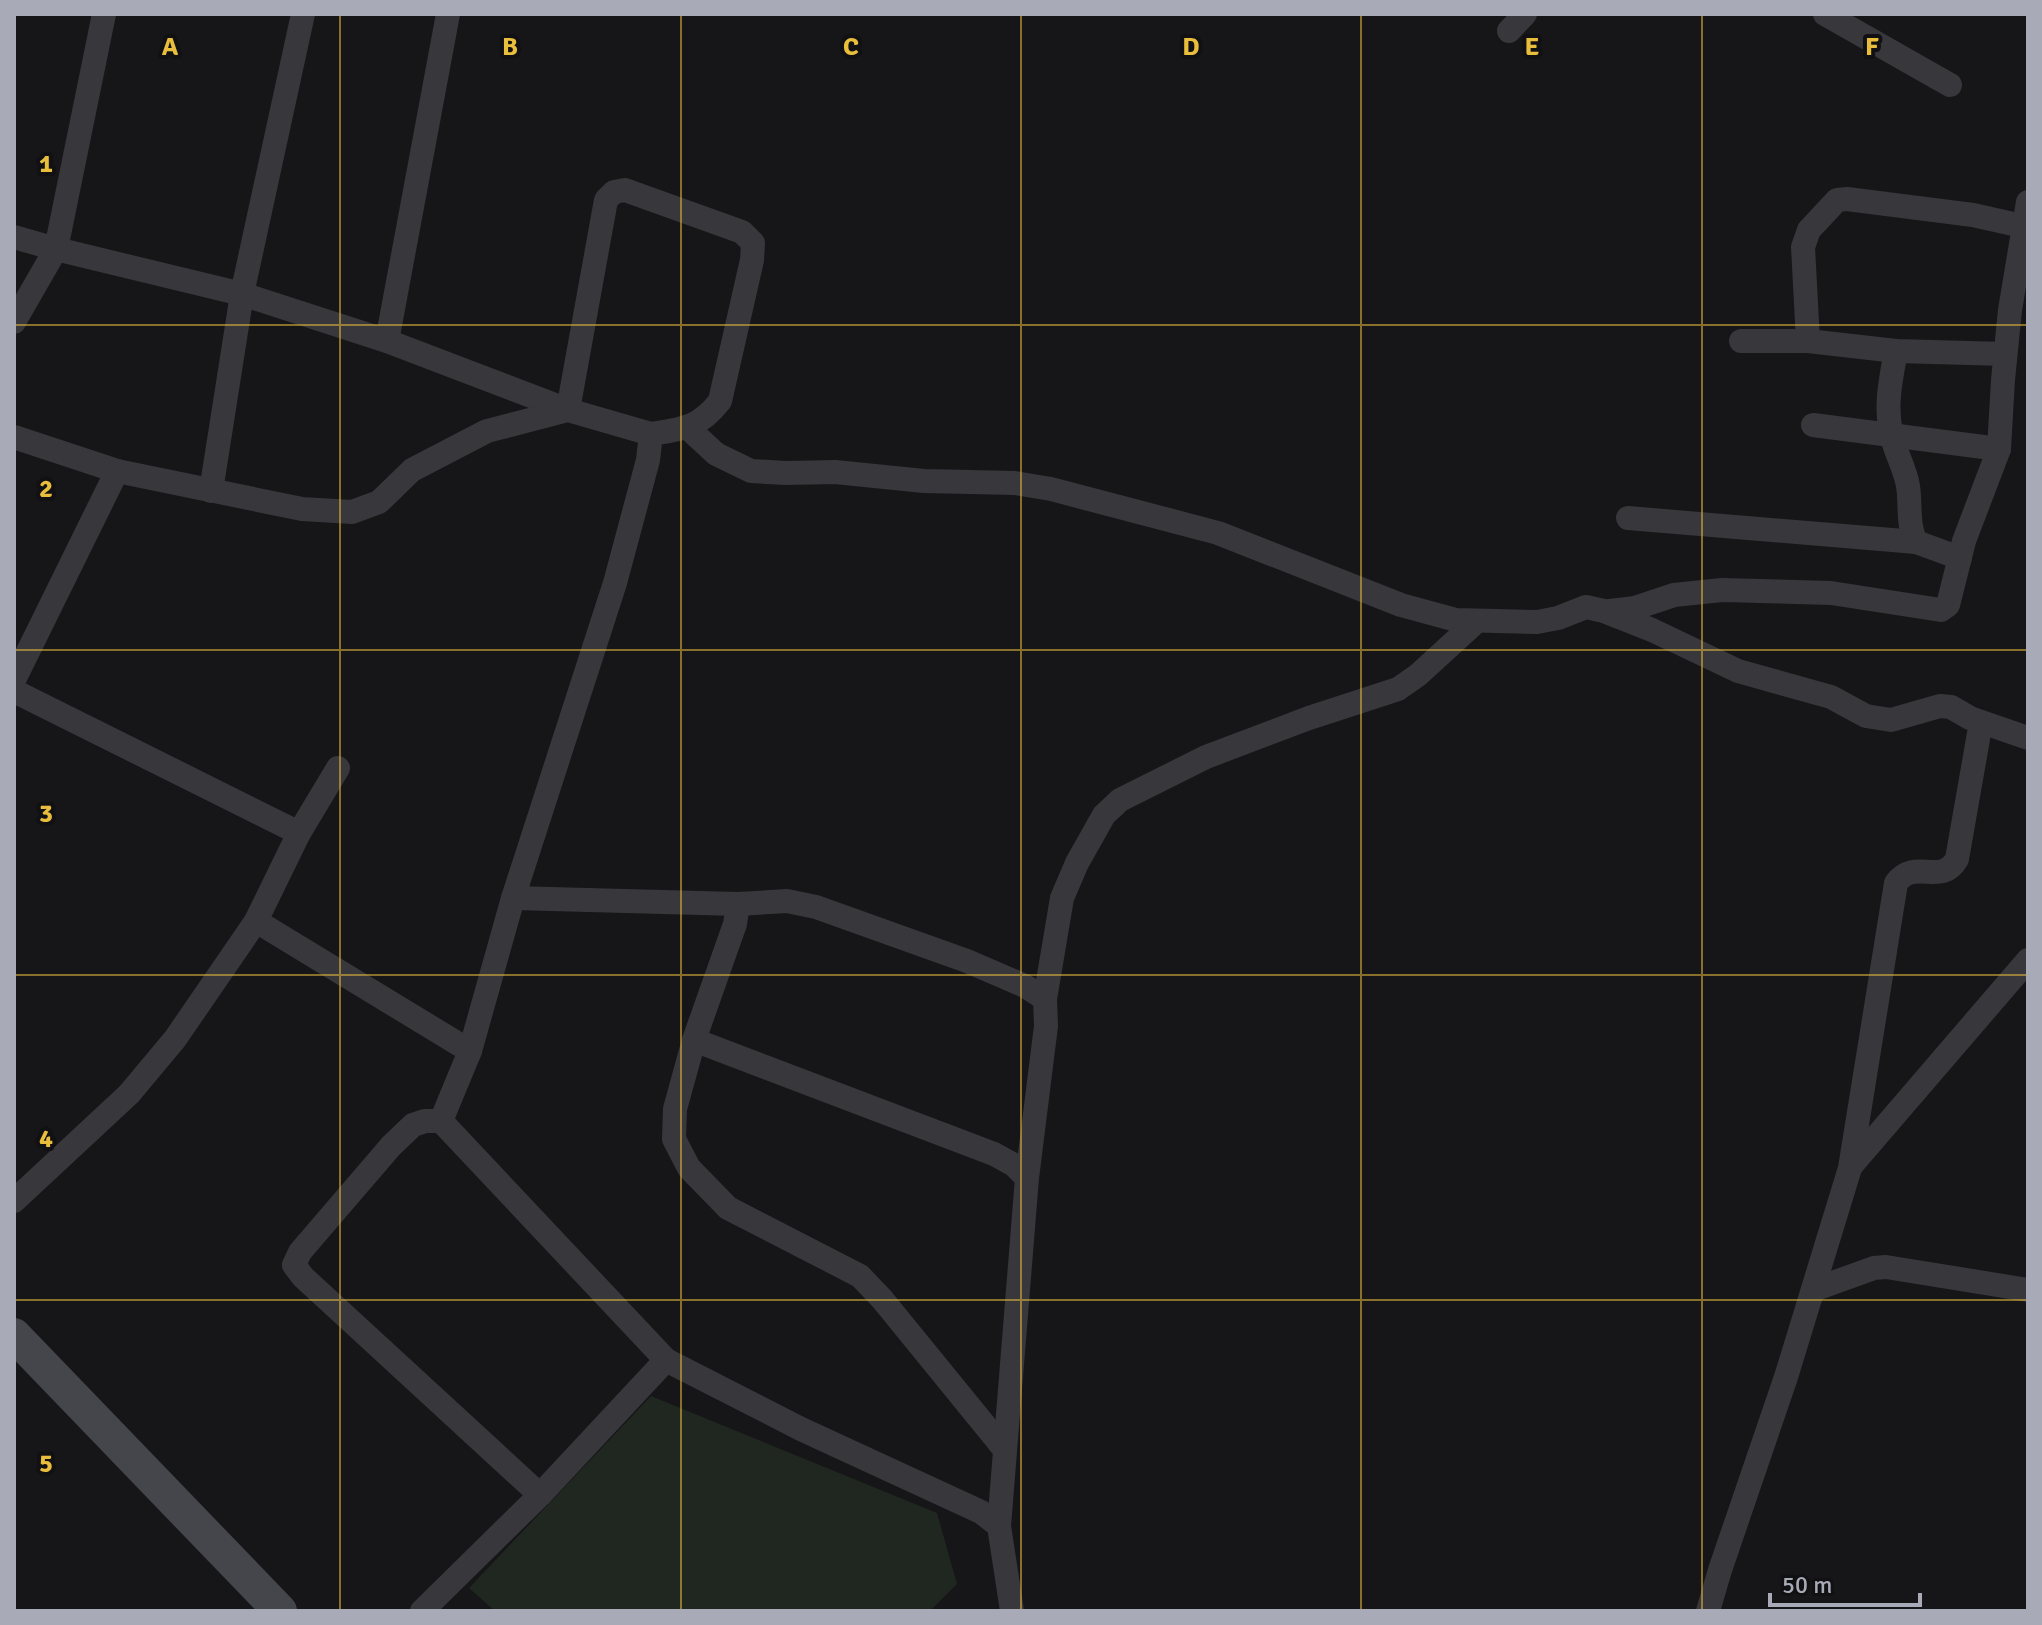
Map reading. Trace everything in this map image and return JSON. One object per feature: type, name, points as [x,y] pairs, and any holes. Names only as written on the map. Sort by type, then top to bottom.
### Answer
[{"type":"street","points":[[14,322],[56,249],[104,14]]},
{"type":"street","points":[[211,491],[242,294],[303,14]]},
{"type":"street","points":[[387,341],[448,14]]},
{"type":"street","points":[[1825,14],[1950,85]]},
{"type":"street","points":[[14,237],[242,294],[387,341],[568,410],[651,434],[688,428],[709,414],[720,401],[752,260],[753,243],[742,232],[625,190],[614,192],[606,200],[568,410]]},
{"type":"street","points":[[1808,341],[1803,247],[1809,230],[1837,200],[1962,213],[2022,226]]},
{"type":"street","points":[[1604,611],[1635,608],[1683,593],[1722,590],[1831,593],[1941,610],[1948,605],[1964,541],[1999,449],[2005,354],[2028,202]]},
{"type":"street","points":[[1741,341],[1808,341],[1896,351],[2005,354]]},
{"type":"street","points":[[1896,351],[1889,393],[1891,436],[1908,488],[1911,532],[1916,542]]},
{"type":"street","points":[[14,437],[117,471],[302,509],[352,512],[379,502],[412,470],[487,431],[568,410]]},
{"type":"street","points":[[1813,425],[1999,449]]},
{"type":"street","points":[[688,428],[716,454],[751,471],[835,472],[924,481],[1015,483],[1051,489],[1218,533],[1425,613],[1456,620],[1537,622],[1586,607],[1604,611],[1640,624],[1738,671],[1831,697],[1866,716],[1891,720],[1940,706],[1951,707],[1981,722],[2028,738]]},
{"type":"street","points":[[441,1121],[470,1051],[513,898],[615,583],[648,460],[651,434]]},
{"type":"street","points":[[14,680],[117,471]]},
{"type":"street","points":[[1628,518],[1916,542],[1960,558]]},
{"type":"street","points":[[1012,1611],[999,1526],[1027,1178],[1046,1026],[1045,999],[1062,898],[1077,863],[1104,815],[1120,800],[1206,757],[1398,689],[1477,621]]},
{"type":"street","points":[[14,691],[299,833]]},
{"type":"street","points":[[1708,1611],[1786,1377],[1850,1168],[1896,883],[1902,874],[1909,871],[1948,870],[1957,859],[1981,722]]},
{"type":"street","points":[[14,1201],[129,1094],[175,1039],[256,921],[299,833],[338,768]]},
{"type":"street","points":[[513,898],[738,904],[787,901],[816,907],[967,961],[1025,986],[1045,999]]},
{"type":"street","points":[[738,904],[735,924],[694,1040],[675,1109],[674,1139],[689,1168],[728,1208],[860,1276],[1005,1450]]},
{"type":"street","points":[[256,921],[470,1051]]},
{"type":"street","points":[[1850,1168],[2028,960]]},
{"type":"street","points":[[694,1040],[994,1154],[1014,1165],[1027,1178]]},
{"type":"street","points":[[540,1495],[303,1277],[294,1265],[300,1252],[391,1146],[413,1125],[425,1121],[441,1121],[666,1360],[801,1429],[981,1512],[999,1526]]},
{"type":"street","points":[[1813,1290],[1874,1268],[1886,1267],[2028,1290]]},
{"type":"street","points":[[14,1335],[280,1611]]},
{"type":"street","points":[[422,1611],[540,1495],[666,1360]]},
{"type":"shaded area","points":[[651,1396],[937,1513],[957,1584],[930,1611],[495,1611],[469,1588]]}]
